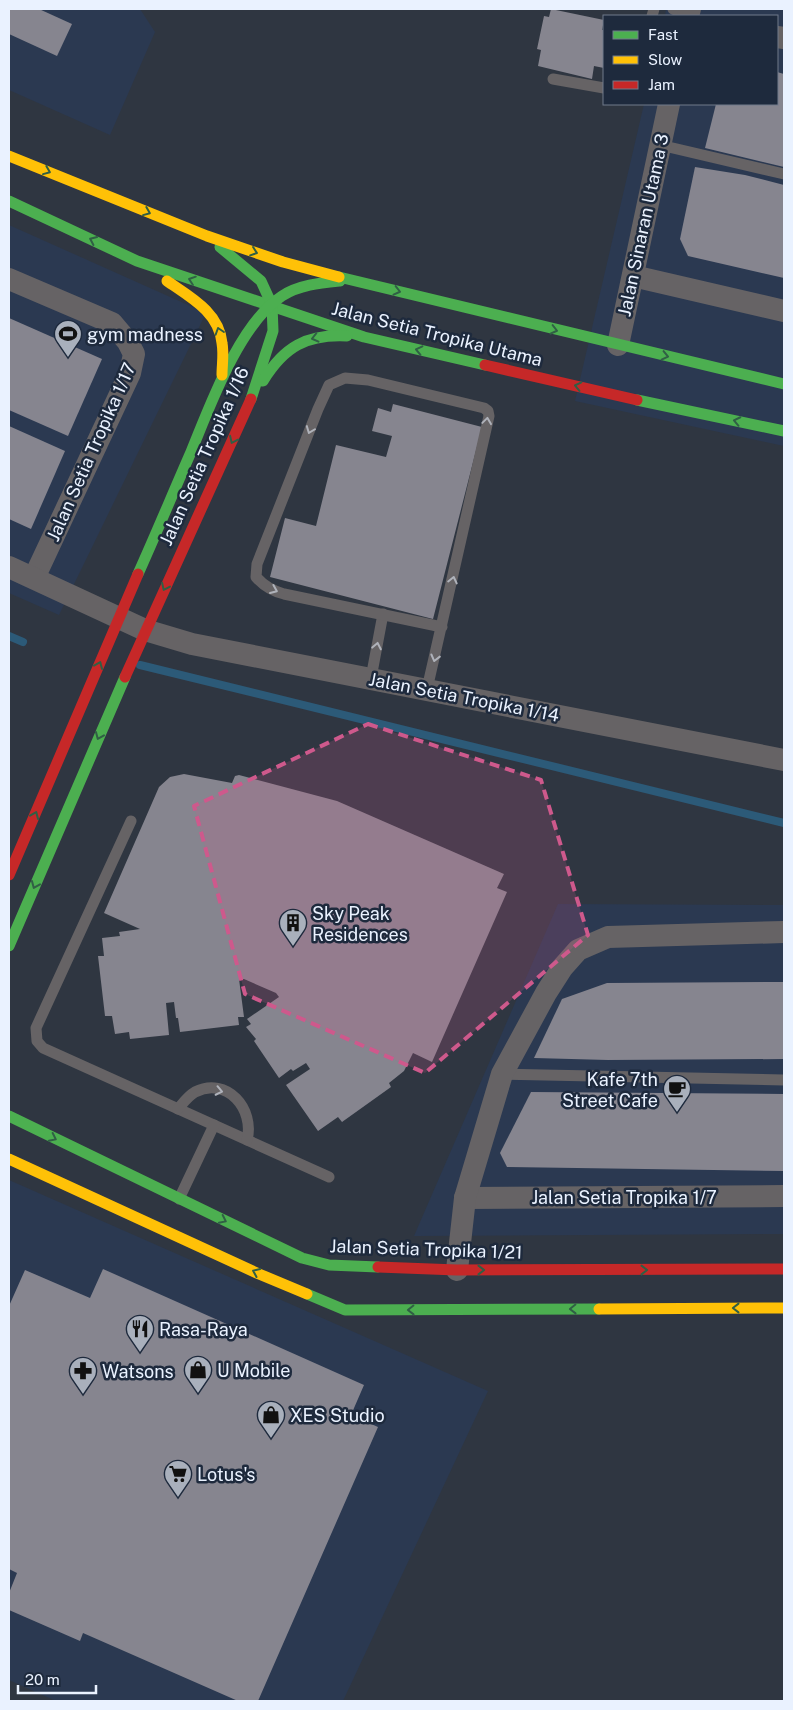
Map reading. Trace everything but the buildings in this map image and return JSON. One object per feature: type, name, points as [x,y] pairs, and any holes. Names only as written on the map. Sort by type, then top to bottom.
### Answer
[{"type":"street","name":"Jalan Sinaran Utama 3","points":[[618,345],[669,105]]},
{"type":"street","name":"Jalan Setia Tropika Utama","points":[[9,156],[207,236],[283,262],[349,280],[784,384]]},
{"type":"street","name":"Jalan Setia Tropika Utama","points":[[9,201],[137,261],[364,337],[642,401],[784,431]]},
{"type":"street","points":[[207,236],[261,281],[272,306],[293,290],[318,284],[349,280]]},
{"type":"street","points":[[137,261],[200,304],[216,319],[222,340],[222,379]]},
{"type":"street","points":[[632,276],[784,311]]},
{"type":"street","name":"Jalan Setia Tropika 1/17","points":[[9,279],[112,323],[128,342],[134,354],[130,373],[34,578]]},
{"type":"street","name":"Jalan Setia Tropika 1/16","points":[[9,876],[222,379],[249,330],[272,306]]},
{"type":"street","name":"Jalan Setia Tropika 1/16","points":[[9,946],[145,630],[253,396],[273,331],[272,306]]},
{"type":"street","points":[[253,396],[278,358],[298,344],[319,336],[364,337]]},
{"type":"street","name":"Jalan Setia Tropika 1/14","points":[[9,567],[145,630],[192,644],[784,760]]},
{"type":"street","points":[[457,1270],[465,1198],[502,1074],[546,993],[562,968],[578,950],[608,937],[784,932]]},
{"type":"street","name":"Jalan Setia Tropika 1/21","points":[[9,1116],[302,1258],[329,1265],[457,1270],[784,1269]]},
{"type":"street","points":[[9,1159],[259,1274],[345,1310],[784,1308]]},
{"type":"street","name":"Jalan Setia Tropika 1/7","points":[[465,1198],[784,1196]]},
{"type":"lane","points":[[673,9],[686,15]]},
{"type":"lane","points":[[553,79],[603,88]]},
{"type":"lane","points":[[660,146],[784,174]]},
{"type":"lane","points":[[427,689],[442,627],[489,416],[488,411],[484,408],[368,380],[345,378],[336,380],[329,385],[257,564],[256,577],[264,586],[273,591],[442,627]]},
{"type":"lane","points":[[370,678],[383,614]]},
{"type":"lane","points":[[131,821],[36,1028],[37,1041],[43,1048],[328,1177]]},
{"type":"lane","points":[[502,1074],[784,1080]]},
{"type":"lane","points":[[178,1109],[195,1092],[219,1089],[231,1094],[240,1101],[246,1111],[250,1123],[247,1140]]},
{"type":"lane","points":[[180,1199],[214,1125]]},
{"type":"highlighted area","points":[[368,724],[541,780],[588,935],[425,1073],[245,994],[194,806]]},
{"type":"shaded area","points":[[9,9],[140,9],[155,32],[110,135],[9,90]]},
{"type":"shaded area","points":[[666,9],[784,9],[784,446],[575,401],[644,105],[778,105],[778,15],[665,15]]},
{"type":"shaded area","points":[[9,225],[206,313],[59,615],[9,593]]},
{"type":"shaded area","points":[[558,904],[784,905],[784,1234],[414,1236]]},
{"type":"shaded area","name":"Lotus's","points":[[9,1180],[488,1391],[343,1701],[56,1701],[9,1680]]},
{"type":"waterway","points":[[9,636],[23,642]]},
{"type":"waterway","points":[[140,665],[784,823]]},
{"type":"traffic: fast","points":[[9,201],[137,261],[364,337],[485,365]]},
{"type":"traffic: fast","points":[[220,247],[261,281],[272,305],[273,331],[251,399]]},
{"type":"traffic: fast","points":[[339,277],[784,384]]},
{"type":"traffic: fast","points":[[138,574],[227,367],[252,326],[267,309],[289,292],[310,285],[340,281]]},
{"type":"traffic: fast","points":[[263,381],[279,359],[298,345],[320,337],[347,336]]},
{"type":"traffic: fast","points":[[637,400],[784,431]]},
{"type":"traffic: fast","points":[[9,946],[125,677]]},
{"type":"traffic: fast","points":[[9,1116],[302,1258],[329,1265],[378,1267]]},
{"type":"traffic: fast","points":[[307,1294],[345,1310],[599,1309]]},
{"type":"traffic: slow","points":[[9,156],[207,236],[283,262],[339,277]]},
{"type":"traffic: slow","points":[[167,281],[194,299],[215,322],[220,332],[223,347],[222,375]]},
{"type":"traffic: slow","points":[[9,1159],[259,1274],[307,1294]]},
{"type":"traffic: slow","points":[[599,1309],[784,1308]]},
{"type":"traffic: jam","points":[[485,365],[637,400]]},
{"type":"traffic: jam","points":[[125,677],[251,399]]},
{"type":"traffic: jam","points":[[9,875],[138,574]]},
{"type":"traffic: jam","points":[[378,1267],[457,1270],[784,1269]]},
{"type":"place","name":"gym madness","points":[[68,358]]},
{"type":"place","name":"Sky Peak Residences","points":[[293,947]]},
{"type":"place","name":"Kafe 7th Street Cafe","points":[[677,1113]]},
{"type":"place","name":"Rasa-Raya","points":[[140,1353]]},
{"type":"place","name":"U Mobile","points":[[198,1394]]},
{"type":"place","name":"Watsons","points":[[83,1395]]},
{"type":"place","name":"XES Studio","points":[[271,1439]]},
{"type":"place","name":"Lotus's","points":[[178,1498]]}]
